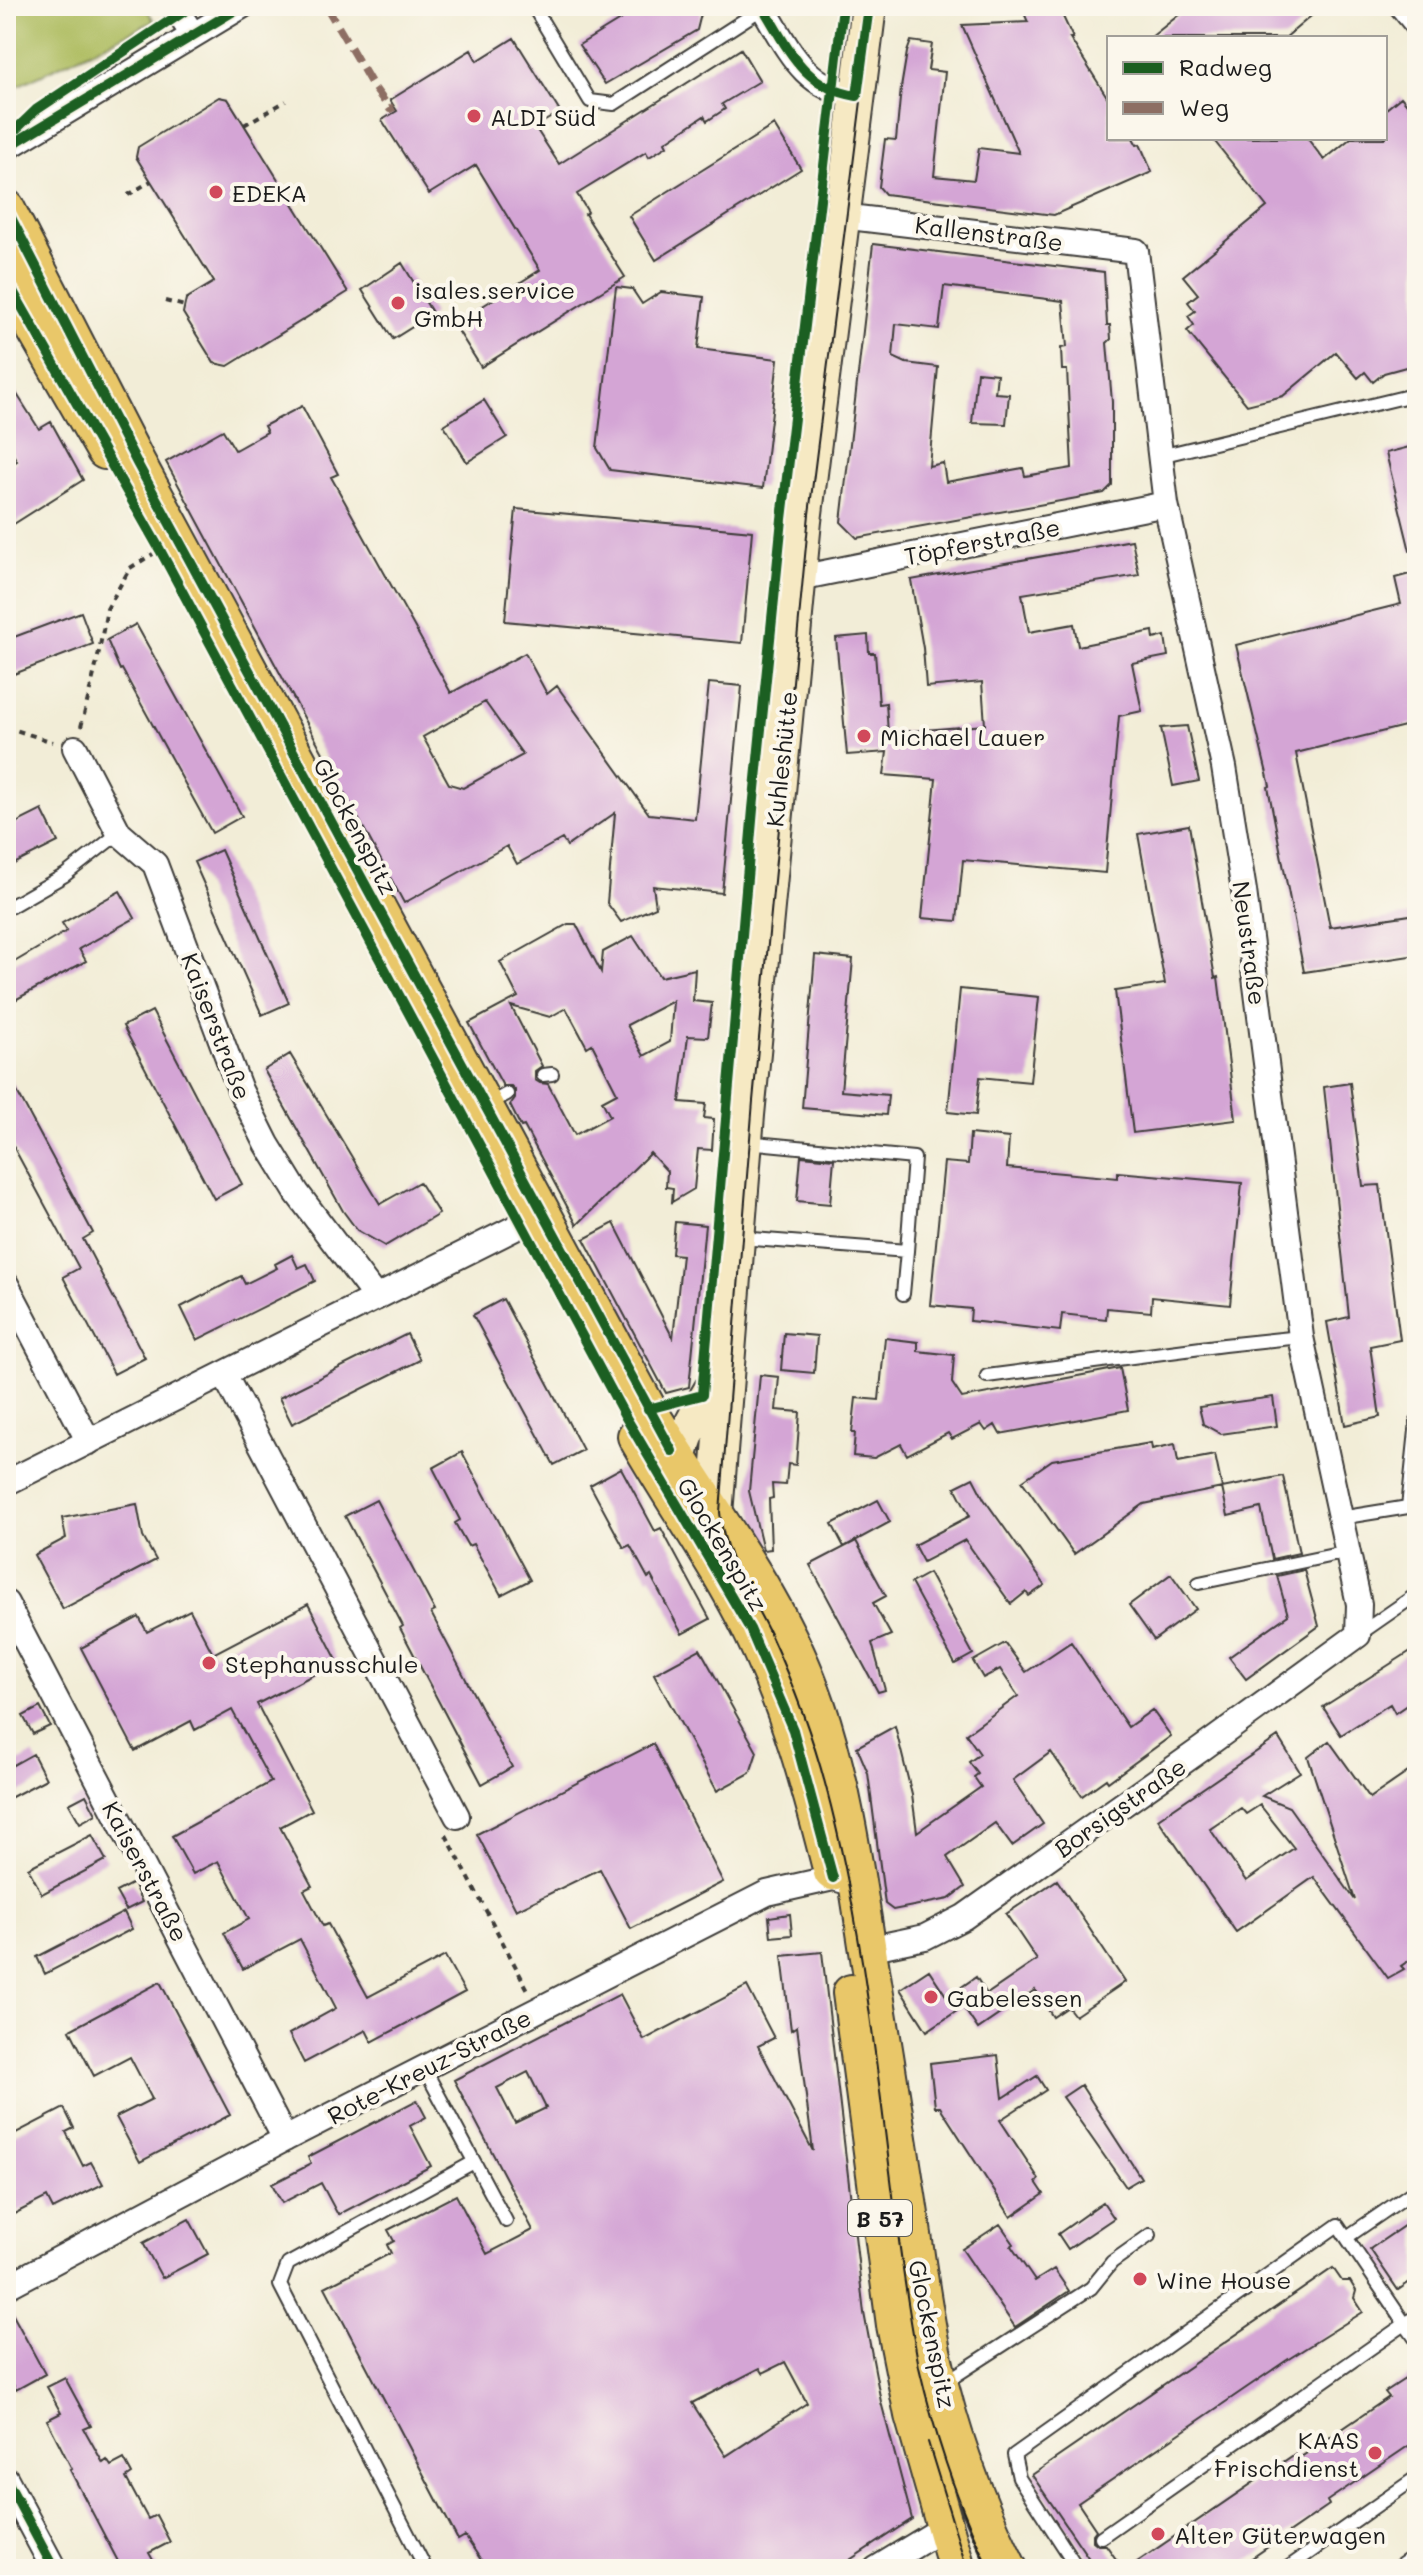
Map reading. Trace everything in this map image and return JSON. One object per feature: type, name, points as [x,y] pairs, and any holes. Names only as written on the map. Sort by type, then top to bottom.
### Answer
[{"type":"main road","name":"Glockenspitz","points":[[6,208],[137,463],[495,1100],[533,1219],[625,1416],[704,1522],[744,1556],[776,1612],[816,1703],[838,1786],[895,2325],[913,2415],[961,2538]]},
{"type":"main road","name":"Glockenspitz","points":[[6,279],[533,1219],[678,1459],[704,1522]]},
{"type":"main road","name":"Glockenspitz","points":[[846,1884],[868,1949],[927,2321],[957,2443],[961,2538]]},
{"type":"main road","name":"B 57","points":[[961,2538],[1009,2569]]},
{"type":"street","points":[[174,6],[193,35]]},
{"type":"street","points":[[6,148],[242,6]]},
{"type":"street","name":"Kuhleshütte","points":[[704,1522],[727,1361],[799,578],[869,6]]},
{"type":"street","points":[[762,7],[801,68],[816,83],[832,91],[857,96]]},
{"type":"street","name":"Kallenstraße","points":[[841,216],[1136,251]]},
{"type":"street","name":"Neustraße","points":[[1136,251],[1166,504],[1224,767],[1240,862],[1301,1337],[1359,1604],[1358,1635]]},
{"type":"street","name":"Töpferstraße","points":[[799,578],[1166,504]]},
{"type":"street","name":"Kaiserstraße","points":[[75,748],[119,833],[155,864],[240,1090],[267,1144],[297,1193],[376,1298]]},
{"type":"street","points":[[6,1483],[533,1219]]},
{"type":"street","points":[[6,1284],[89,1442]]},
{"type":"street","points":[[678,1459],[683,1438],[727,1361]]},
{"type":"street","points":[[224,1374],[457,1816]]},
{"type":"street","name":"Kaiserstraße","points":[[6,1603],[285,2139]]},
{"type":"street","name":"Borsigstraße","points":[[868,1949],[925,1937],[964,1917],[1358,1635]]},
{"type":"street","name":"Rote-Kreuz-Straße","points":[[6,2287],[285,2139],[767,1893],[846,1884]]},
{"type":"street","points":[[6,2479],[54,2569]]},
{"type":"street","points":[[876,2569],[961,2538]]},
{"type":"lane","points":[[533,6],[590,101],[614,104],[762,7]]},
{"type":"lane","points":[[1394,6],[1417,34]]},
{"type":"lane","points":[[1160,456],[1417,394]]},
{"type":"lane","points":[[6,909],[65,875],[119,833]]},
{"type":"lane","points":[[745,1142],[914,1158],[903,1294]]},
{"type":"lane","points":[[737,1238],[907,1251]]},
{"type":"lane","points":[[987,1376],[1301,1337]]},
{"type":"lane","points":[[1340,1518],[1408,1507],[1417,1421]]},
{"type":"lane","points":[[1199,1583],[1348,1552]]},
{"type":"lane","points":[[1358,1635],[1417,1594]]},
{"type":"lane","points":[[424,2068],[506,2221]]},
{"type":"lane","points":[[426,2569],[280,2285],[288,2264],[474,2162]]},
{"type":"lane","points":[[1347,2237],[1417,2189]]},
{"type":"lane","points":[[1082,2550],[1074,2564],[1019,2478],[1014,2455],[1338,2225],[1417,2341]]},
{"type":"lane","points":[[941,2385],[1091,2288],[1112,2262],[1150,2235]]},
{"type":"lane","points":[[1101,2537],[1417,2316]]},
{"type":"lane","points":[[1286,2569],[1417,2477]]},
{"type":"lane","points":[[1395,2569],[1417,2554]]},
{"type":"path","points":[[244,125],[286,101]]},
{"type":"path","points":[[128,195],[151,181]]},
{"type":"path","points":[[165,301],[185,306]]},
{"type":"path","points":[[6,727],[75,748],[107,609],[130,568],[160,550]]},
{"type":"path","points":[[457,1816],[444,1831],[538,2010]]},
{"type":"green space","points":[[6,6],[145,6],[154,21],[15,87],[6,69]]},
{"type":"building","points":[[703,6],[697,30],[605,84],[579,45],[641,7]]},
{"type":"building","points":[[1021,6],[1058,6],[1073,38],[1070,38],[1107,97],[1107,140],[1134,140],[1137,145],[1140,144],[1152,172],[1054,215],[885,194],[879,187],[885,139],[896,140],[901,88],[911,41],[932,44],[928,70],[945,72],[934,176],[974,180],[979,148],[1019,153],[962,25],[1028,22]]},
{"type":"building","points":[[1190,6],[1323,6],[1287,36],[1152,36]]},
{"type":"building","points":[[514,38],[560,112],[535,127],[559,164],[741,49],[760,81],[722,104],[725,109],[707,121],[704,116],[665,142],[667,146],[649,157],[646,152],[577,194],[588,212],[585,214],[625,277],[481,367],[454,324],[540,270],[476,165],[429,194],[382,120],[397,111],[390,100],[471,50],[477,61]]},
{"type":"building","points":[[219,97],[228,99],[348,292],[228,366],[214,363],[183,313],[186,299],[214,282],[136,157],[138,147]]},
{"type":"building","points":[[1401,97],[1417,116],[1417,364],[1384,373],[1373,382],[1365,372],[1358,378],[1336,352],[1283,396],[1247,405],[1187,331],[1194,325],[1188,316],[1195,311],[1188,302],[1198,294],[1183,276],[1267,207],[1214,140],[1309,140],[1324,160],[1349,140],[1387,140],[1387,108]]},
{"type":"building","points":[[774,125],[801,169],[656,260],[629,216]]},
{"type":"building","points":[[873,244],[1104,272],[1107,325],[1110,325],[1111,339],[1107,343],[1112,402],[1112,485],[1104,493],[857,538],[841,522]],"holes":[[[944,286],[1063,301],[1067,347],[1061,348],[1062,370],[1067,370],[1072,468],[1025,476],[1023,468],[946,482],[943,463],[929,466],[938,367],[906,363],[893,357],[896,324],[939,329]]]},
{"type":"building","name":"isales.service GmbH","points":[[402,263],[433,314],[393,339],[362,290]]},
{"type":"building","points":[[616,287],[632,289],[642,304],[661,292],[704,297],[698,349],[778,359],[763,488],[610,470],[597,448]]},
{"type":"building","points":[[977,372],[997,374],[995,393],[1009,394],[1006,424],[972,423]]},
{"type":"building","points":[[6,377],[39,429],[51,422],[83,480],[6,529],[6,468],[17,461],[6,443]]},
{"type":"building","points":[[484,400],[507,437],[467,462],[444,425]]},
{"type":"building","points":[[302,406],[338,474],[331,477],[451,693],[525,653],[547,694],[557,686],[649,814],[695,819],[709,683],[742,686],[722,893],[653,886],[656,907],[621,922],[607,903],[615,813],[567,846],[562,839],[517,864],[507,846],[404,903],[166,462],[223,430],[235,450],[267,432],[264,426]],"holes":[[[485,702],[523,755],[463,788],[449,784],[423,737]]]},
{"type":"building","points":[[1417,445],[1417,550],[1410,551],[1386,453]]},
{"type":"building","points":[[516,509],[752,531],[742,643],[505,621]]},
{"type":"building","points":[[1132,540],[1139,575],[1022,594],[1029,632],[1074,624],[1078,646],[1153,631],[1154,639],[1165,636],[1168,656],[1132,663],[1142,711],[1119,716],[1105,873],[963,860],[957,921],[922,918],[936,779],[884,775],[887,752],[847,755],[836,638],[868,635],[869,653],[875,653],[879,704],[886,703],[888,733],[985,725],[982,682],[926,687],[923,648],[911,580]]},
{"type":"building","points":[[1417,572],[1417,723],[1296,753],[1330,927],[1417,914],[1417,955],[1304,972],[1270,786],[1236,645],[1401,604],[1395,578]]},
{"type":"building","points":[[81,612],[93,644],[6,677],[6,640]]},
{"type":"building","points":[[136,624],[242,816],[212,833],[120,670],[107,640]]},
{"type":"building","points":[[1187,726],[1199,781],[1173,786],[1161,728]]},
{"type":"building","points":[[42,810],[58,842],[6,868],[6,828]]},
{"type":"building","points":[[1189,825],[1215,978],[1218,977],[1236,1120],[1133,1133],[1115,991],[1165,984],[1138,834]]},
{"type":"building","points":[[221,850],[289,1003],[262,1015],[194,862]]},
{"type":"building","points":[[120,891],[135,918],[79,949],[86,961],[6,1005],[6,967],[67,931],[62,923]]},
{"type":"building","points":[[568,924],[576,924],[601,972],[603,952],[633,936],[660,977],[695,969],[693,1001],[712,1003],[708,1037],[688,1036],[680,1102],[706,1104],[704,1118],[714,1119],[712,1150],[698,1149],[694,1189],[672,1202],[673,1188],[666,1187],[667,1171],[650,1153],[577,1225],[510,1105],[515,1098],[515,1090],[511,1086],[503,1086],[469,1023],[518,997],[500,962]],"holes":[[[673,1001],[670,1042],[644,1056],[627,1025]],[[511,1006],[550,1017],[566,1008],[587,1047],[592,1044],[617,1093],[602,1101],[610,1116],[575,1135],[548,1084],[535,1080],[535,1071],[542,1066]]]},
{"type":"building","points":[[815,955],[853,959],[841,1091],[888,1095],[886,1115],[802,1108]]},
{"type":"building","points":[[960,989],[1039,997],[1030,1082],[980,1077],[976,1115],[948,1112]]},
{"type":"building","points":[[152,1011],[242,1184],[214,1199],[123,1026]]},
{"type":"building","points":[[290,1054],[380,1204],[419,1182],[439,1214],[385,1246],[357,1230],[343,1211],[264,1070]]},
{"type":"building","points":[[6,1071],[93,1233],[83,1239],[145,1358],[114,1374],[63,1277],[79,1268],[6,1133]]},
{"type":"building","points":[[1350,1083],[1363,1186],[1380,1185],[1400,1340],[1370,1346],[1380,1417],[1345,1425],[1327,1322],[1349,1317],[1324,1087]]},
{"type":"building","points":[[970,1134],[1009,1138],[1007,1168],[1118,1178],[1118,1172],[1242,1183],[1230,1305],[1152,1297],[1151,1312],[1107,1308],[1106,1319],[1062,1314],[1060,1331],[970,1321],[971,1309],[930,1305],[944,1162],[968,1164]]},
{"type":"building","points":[[801,1156],[834,1159],[830,1204],[797,1201]]},
{"type":"building","points":[[675,1222],[705,1225],[689,1387],[666,1393],[584,1239],[614,1223],[673,1338],[682,1255],[672,1254]]},
{"type":"building","points":[[292,1255],[298,1268],[307,1264],[315,1281],[197,1340],[181,1307],[241,1276],[245,1284],[277,1268],[275,1264]]},
{"type":"building","points":[[503,1299],[583,1450],[554,1465],[473,1315]]},
{"type":"building","points":[[784,1333],[817,1336],[814,1373],[781,1370]]},
{"type":"building","points":[[407,1334],[420,1360],[292,1424],[279,1398]]},
{"type":"building","points":[[885,1338],[918,1342],[918,1351],[954,1355],[952,1383],[962,1398],[1120,1368],[1128,1410],[1000,1434],[995,1425],[986,1431],[981,1424],[952,1439],[948,1433],[907,1455],[901,1444],[874,1458],[853,1456],[856,1398],[879,1400]]},
{"type":"building","points":[[760,1375],[779,1377],[776,1410],[800,1412],[796,1465],[788,1464],[786,1485],[772,1484],[773,1498],[769,1499],[771,1549],[763,1550],[749,1491]]},
{"type":"building","points":[[1273,1397],[1277,1426],[1221,1434],[1203,1424],[1199,1407]]},
{"type":"building","points":[[1151,1443],[1152,1449],[1175,1444],[1178,1462],[1215,1455],[1222,1488],[1144,1504],[1074,1554],[1022,1481],[1052,1460]]},
{"type":"building","points":[[462,1452],[530,1580],[501,1595],[473,1544],[468,1546],[455,1523],[460,1520],[433,1468]]},
{"type":"building","points":[[621,1468],[655,1531],[661,1528],[710,1619],[682,1634],[651,1576],[648,1578],[630,1545],[624,1548],[590,1485]]},
{"type":"building","points":[[1283,1476],[1299,1553],[1272,1559],[1261,1508],[1228,1516],[1222,1488]]},
{"type":"building","points":[[973,1478],[984,1499],[1045,1585],[1029,1596],[1026,1592],[1011,1604],[965,1540],[923,1562],[914,1545],[970,1516],[955,1487]]},
{"type":"building","points":[[376,1500],[512,1767],[482,1784],[345,1516]]},
{"type":"building","points":[[878,1500],[890,1522],[844,1547],[832,1524]]},
{"type":"building","points":[[137,1504],[143,1537],[156,1560],[63,1609],[34,1555],[66,1538],[62,1518]]},
{"type":"building","points":[[856,1541],[886,1596],[873,1603],[891,1635],[872,1643],[885,1690],[878,1692],[810,1565]]},
{"type":"building","points":[[1304,1570],[1319,1626],[1246,1679],[1229,1657],[1288,1615],[1277,1576]]},
{"type":"building","points":[[929,1573],[973,1654],[955,1664],[911,1583]]},
{"type":"building","points":[[1171,1574],[1196,1609],[1154,1640],[1129,1605]]},
{"type":"building","points":[[308,1604],[338,1662],[257,1704],[312,1810],[280,1827],[312,1886],[304,1890],[323,1926],[328,1924],[368,1997],[445,1956],[465,1992],[372,2042],[366,2030],[304,2063],[289,2034],[336,2008],[300,1939],[243,1969],[224,1933],[249,1919],[218,1861],[193,1874],[172,1836],[271,1782],[232,1710],[195,1730],[191,1721],[135,1751],[81,1648],[139,1617],[147,1632],[190,1610],[213,1654]]},
{"type":"building","points":[[1071,1642],[1128,1727],[1152,1710],[1171,1736],[1108,1782],[1106,1779],[1082,1796],[1051,1752],[1013,1780],[1043,1824],[1012,1846],[995,1823],[947,1857],[965,1887],[949,1899],[893,1910],[885,1904],[868,1773],[857,1747],[895,1726],[912,1795],[917,1832],[981,1787],[974,1777],[978,1774],[969,1762],[980,1754],[966,1734],[1018,1696],[1000,1669],[983,1678],[973,1661],[1005,1643],[1026,1672]]},
{"type":"building","points":[[1417,1647],[1417,1698],[1395,1713],[1390,1704],[1341,1735],[1323,1707]]},
{"type":"building","points":[[700,1649],[757,1752],[750,1773],[717,1791],[654,1674]]},
{"type":"building","points":[[40,1707],[50,1726],[33,1734],[23,1716]]},
{"type":"building","points":[[1278,1737],[1300,1772],[1262,1796],[1289,1807],[1355,1900],[1308,1757],[1329,1741],[1370,1798],[1417,1766],[1417,1955],[1401,1966],[1404,1969],[1388,1978],[1314,1877],[1236,1932],[1158,1819]],"holes":[[[1260,1805],[1294,1848],[1246,1881],[1210,1829],[1241,1808],[1246,1814]]]},
{"type":"building","points":[[653,1744],[723,1882],[631,1929],[600,1869],[516,1910],[477,1834]]},
{"type":"building","points":[[33,1754],[46,1779],[6,1800],[6,1769]]},
{"type":"building","points":[[86,1795],[96,1814],[80,1823],[69,1804]]},
{"type":"building","points":[[92,1835],[106,1860],[42,1894],[28,1868]]},
{"type":"building","points":[[1057,1880],[1125,1982],[1075,2016],[1068,2007],[1053,2017],[1035,1990],[978,2029],[963,2007],[927,2031],[900,1989],[929,1970],[947,1997],[976,1977],[987,1994],[1037,1960],[1006,1914]]},
{"type":"building","points":[[133,1883],[142,1902],[126,1910],[116,1892]]},
{"type":"building","points":[[124,1912],[132,1929],[45,1974],[37,1957]]},
{"type":"building","points":[[790,1914],[792,1935],[771,1937],[769,1917]]},
{"type":"building","points":[[822,1952],[864,2313],[881,2402],[912,2519],[836,2569],[487,2569],[465,2536],[458,2540],[325,2287],[391,2253],[387,2245],[394,2241],[388,2230],[456,2195],[487,2254],[533,2230],[454,2080],[620,1994],[644,2040],[747,1986],[774,2038],[758,2046],[813,2151],[797,2026],[791,2030],[782,1956]],"holes":[[[528,2072],[546,2108],[515,2123],[497,2088]],[[785,2362],[807,2403],[726,2456],[692,2403],[760,2368],[763,2373]]]},
{"type":"building","points":[[160,1982],[230,2115],[140,2162],[116,2117],[152,2099],[130,2057],[94,2076],[70,2030]]},
{"type":"building","points":[[998,2055],[1003,2098],[1037,2076],[1046,2090],[1000,2120],[1039,2179],[1036,2182],[1044,2194],[1011,2217],[940,2107],[935,2107],[930,2063]]},
{"type":"building","points":[[1081,2085],[1141,2178],[1126,2187],[1063,2097]]},
{"type":"building","points":[[417,2100],[426,2117],[410,2126],[431,2166],[338,2215],[321,2183],[282,2203],[272,2184],[311,2164],[308,2157]]},
{"type":"building","points":[[64,2108],[74,2128],[66,2132],[83,2166],[91,2162],[103,2184],[53,2209],[47,2197],[6,2218],[6,2138]]},
{"type":"building","points":[[1103,2202],[1114,2218],[1068,2249],[1058,2234]]},
{"type":"building","points":[[1417,2217],[1417,2277],[1398,2290],[1370,2249]]},
{"type":"building","points":[[189,2219],[208,2254],[162,2278],[143,2243]]},
{"type":"building","points":[[1000,2224],[1035,2281],[1054,2269],[1069,2291],[1015,2327],[962,2249]]},
{"type":"building","points":[[1333,2268],[1342,2281],[1350,2281],[1356,2291],[1354,2298],[1363,2312],[1287,2360],[1078,2503],[1096,2530],[1093,2541],[1106,2545],[1123,2569],[1096,2569],[1032,2475]]},
{"type":"building","points":[[6,2302],[45,2374],[16,2390],[6,2371]]},
{"type":"building","points":[[1417,2371],[1417,2440],[1327,2501],[1329,2505],[1236,2569],[1127,2569],[1295,2454],[1298,2459],[1389,2397],[1385,2392]]},
{"type":"building","points":[[65,2378],[91,2426],[84,2429],[103,2463],[107,2460],[111,2466],[124,2459],[132,2474],[126,2478],[148,2519],[156,2515],[170,2542],[149,2553],[158,2569],[122,2569],[70,2470],[47,2420],[61,2413],[47,2387]]},
{"type":"tram line","points":[[873,6],[809,514],[753,1101],[720,1512],[732,1560],[786,1672],[826,1787],[857,1931],[919,2367],[948,2470],[989,2569]]},
{"type":"tram line","points":[[928,2442],[967,2569]]},
{"type":"marked path","points":[[326,6],[373,86],[390,109],[394,107]]},
{"type":"cycle path","points":[[7,138],[36,110],[192,6]]},
{"type":"cycle path","points":[[6,148],[242,6]]},
{"type":"cycle path","points":[[762,6],[789,51],[810,75],[838,92],[857,96],[869,6]]},
{"type":"cycle path","points":[[648,1409],[702,1395],[753,809],[782,519],[843,6]]},
{"type":"cycle path","points":[[6,208],[137,463],[672,1451]]},
{"type":"cycle path","points":[[6,279],[160,550],[625,1416],[750,1629],[793,1730],[833,1878]]},
{"type":"cycle path","points":[[6,2479],[54,2569]]},
{"type":"place","name":"ALDI Süd","points":[[474,116]]},
{"type":"place","name":"EDEKA","points":[[216,192]]},
{"type":"place","name":"isales.service GmbH","points":[[398,303]]},
{"type":"place","name":"Michael Lauer","points":[[864,736]]},
{"type":"place","name":"Stephanusschule","points":[[209,1663]]},
{"type":"place","name":"Gabelessen","points":[[931,1997]]},
{"type":"place","name":"Wine House","points":[[1140,2279]]},
{"type":"place","name":"KAAS Frischdienst","points":[[1375,2453]]},
{"type":"place","name":"Alter Güterwagen","points":[[1158,2534]]}]
